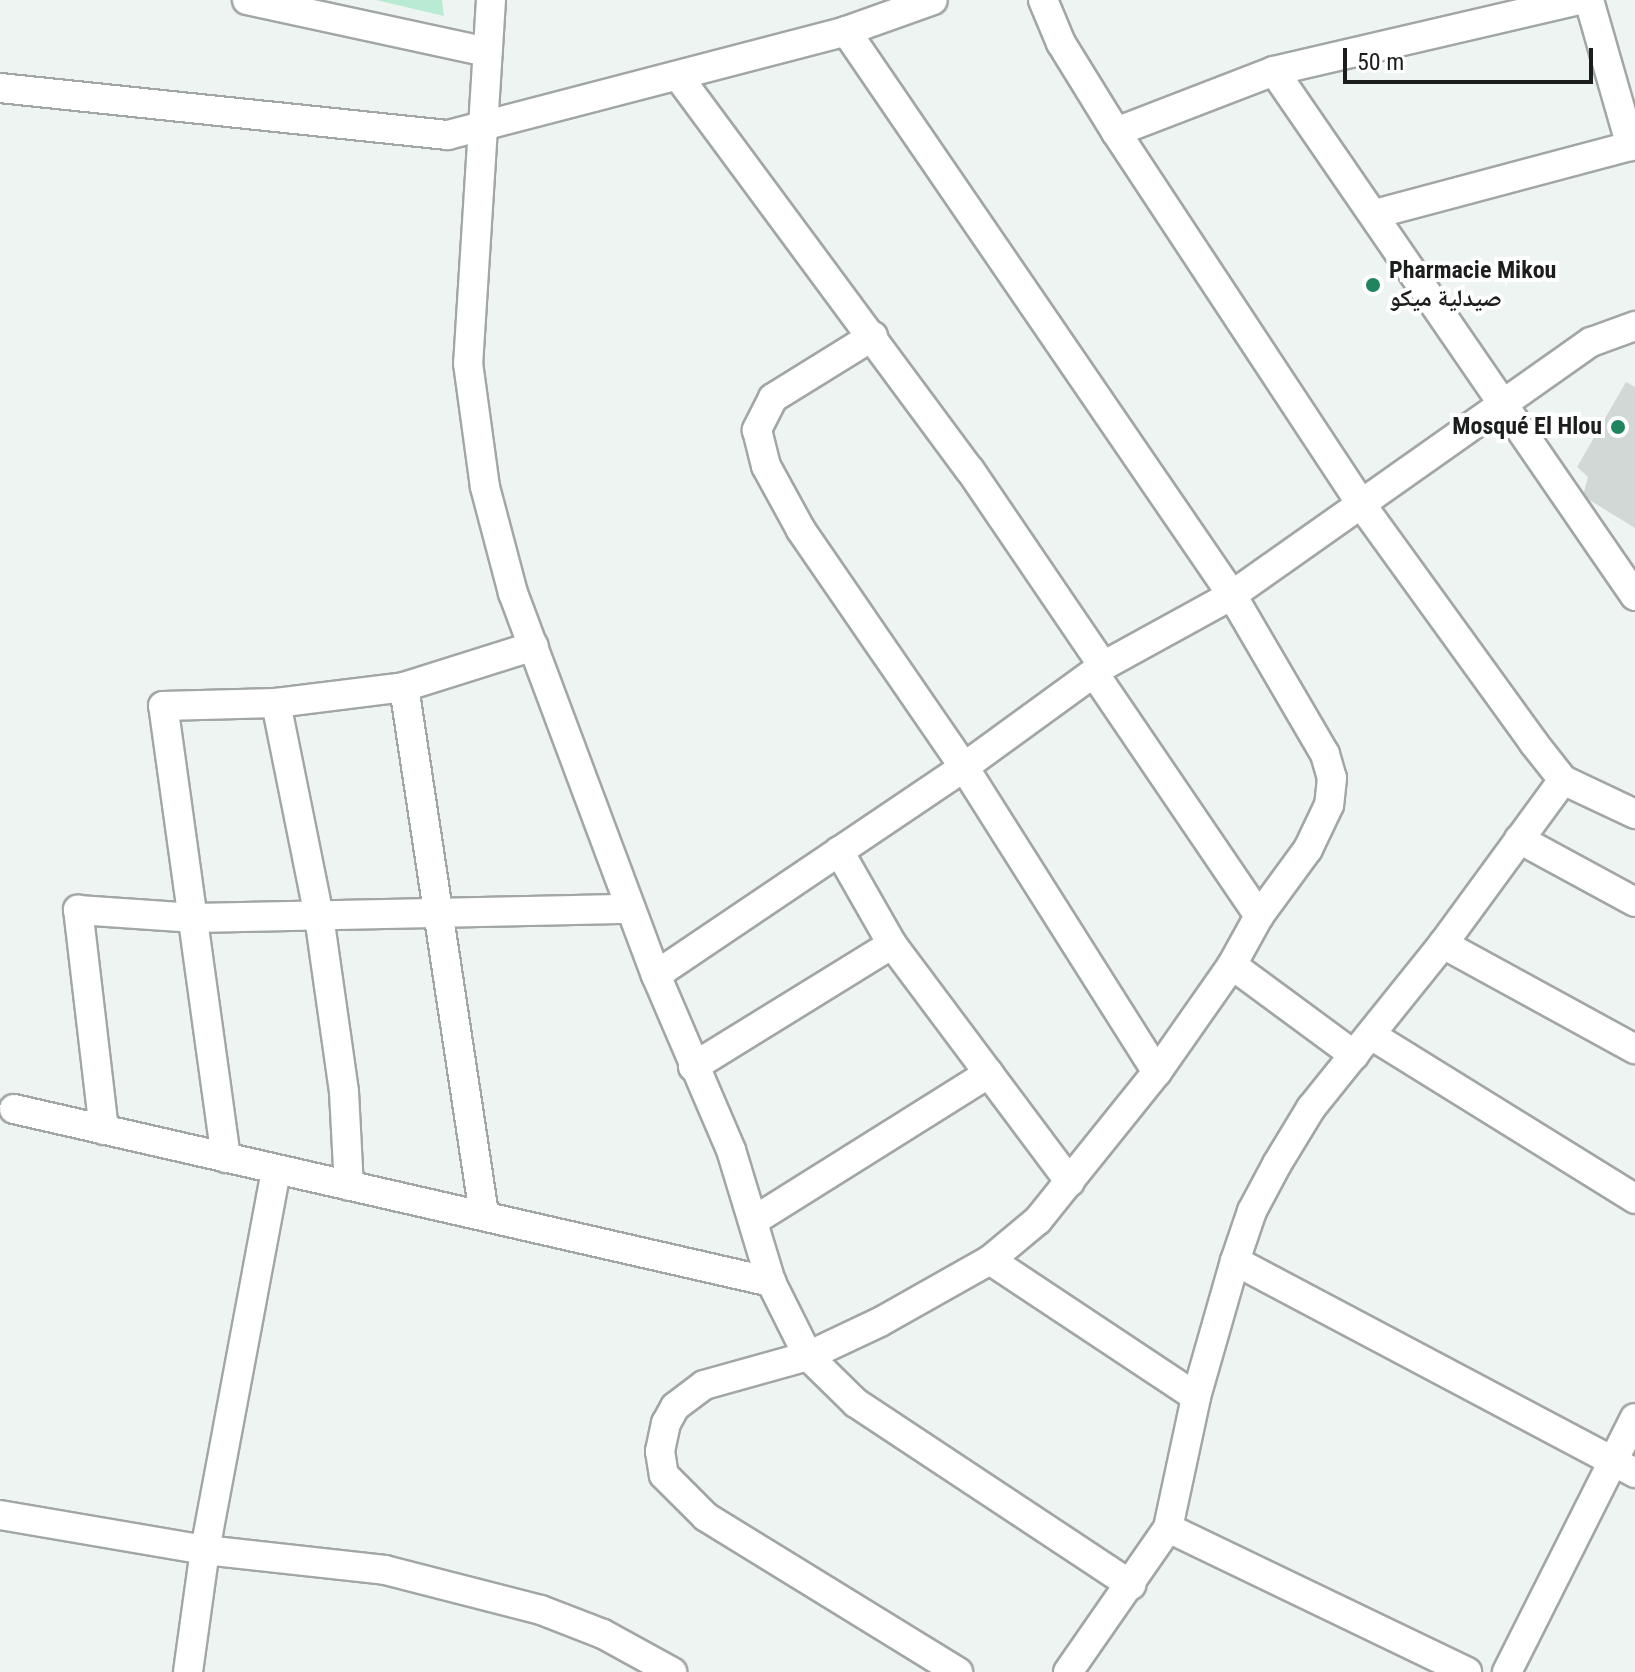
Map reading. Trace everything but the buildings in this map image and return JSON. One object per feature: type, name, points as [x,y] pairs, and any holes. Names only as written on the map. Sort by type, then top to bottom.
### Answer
[{"type":"street","points":[[247,0],[487,52]]},
{"type":"street","points":[[491,0],[468,363],[475,432],[513,593],[656,975],[755,1220],[771,1282],[808,1356],[856,1403],[1131,1585]]},
{"type":"street","points":[[0,88],[391,133],[448,135],[481,129],[846,31],[886,8],[933,0]]},
{"type":"street","points":[[1043,0],[1061,43],[1116,132],[1361,504],[1563,780],[1635,814]]},
{"type":"street","points":[[1116,132],[1274,71],[1579,0]]},
{"type":"street","points":[[1375,214],[1633,146],[1589,0]]},
{"type":"street","points":[[846,31],[1232,595],[1325,754],[1332,778],[1329,805],[1308,849],[1259,916],[1232,965],[1157,1072],[1038,1220],[990,1260],[808,1356],[733,1374],[688,1395],[666,1423],[660,1451],[664,1475],[706,1517],[744,1544],[958,1672]]},
{"type":"street","points":[[1274,71],[1635,596]]},
{"type":"street","points":[[678,76],[873,336],[1259,916]]},
{"type":"street","points":[[656,975],[964,767],[1098,670],[1232,595],[1591,342],[1635,326]]},
{"type":"street","points":[[873,336],[773,398],[757,430],[758,445],[801,530],[964,767],[1157,1072]]},
{"type":"street","points":[[226,1158],[195,918],[163,706],[276,703],[404,687],[534,646]]},
{"type":"street","points":[[404,687],[484,1214]]},
{"type":"street","points":[[276,703],[319,916],[344,1092],[349,1186]]},
{"type":"street","points":[[1068,1672],[1168,1528],[1196,1397],[1235,1261],[1252,1211],[1277,1164],[1311,1108],[1443,944],[1563,780]]},
{"type":"street","points":[[1519,839],[1635,902]]},
{"type":"street","points":[[839,851],[892,944],[1070,1182]]},
{"type":"street","points":[[104,1130],[78,910],[195,918],[631,909]]},
{"type":"street","points":[[693,1067],[892,944]]},
{"type":"street","points":[[1443,944],[1635,1049]]},
{"type":"street","points":[[1232,965],[1362,1045],[1635,1199]]},
{"type":"street","points":[[755,1220],[989,1073]]},
{"type":"street","points":[[14,1109],[771,1282]]},
{"type":"street","points":[[188,1672],[205,1550],[276,1170]]},
{"type":"street","points":[[990,1260],[1196,1397]]},
{"type":"street","points":[[1235,1261],[1623,1467]]},
{"type":"street","points":[[1507,1672],[1623,1467],[1635,1418]]},
{"type":"street","points":[[0,1515],[205,1550],[385,1570],[541,1610],[603,1634],[672,1672]]},
{"type":"street","points":[[1168,1528],[1467,1672]]},
{"type":"green space","points":[[376,0],[442,0],[444,16]]},
{"type":"place","name":"Pharmacie Mikou صيدلية ميكو","points":[[1373,285]]},
{"type":"place","name":"Mosqué El Hlou","points":[[1618,427]]}]
